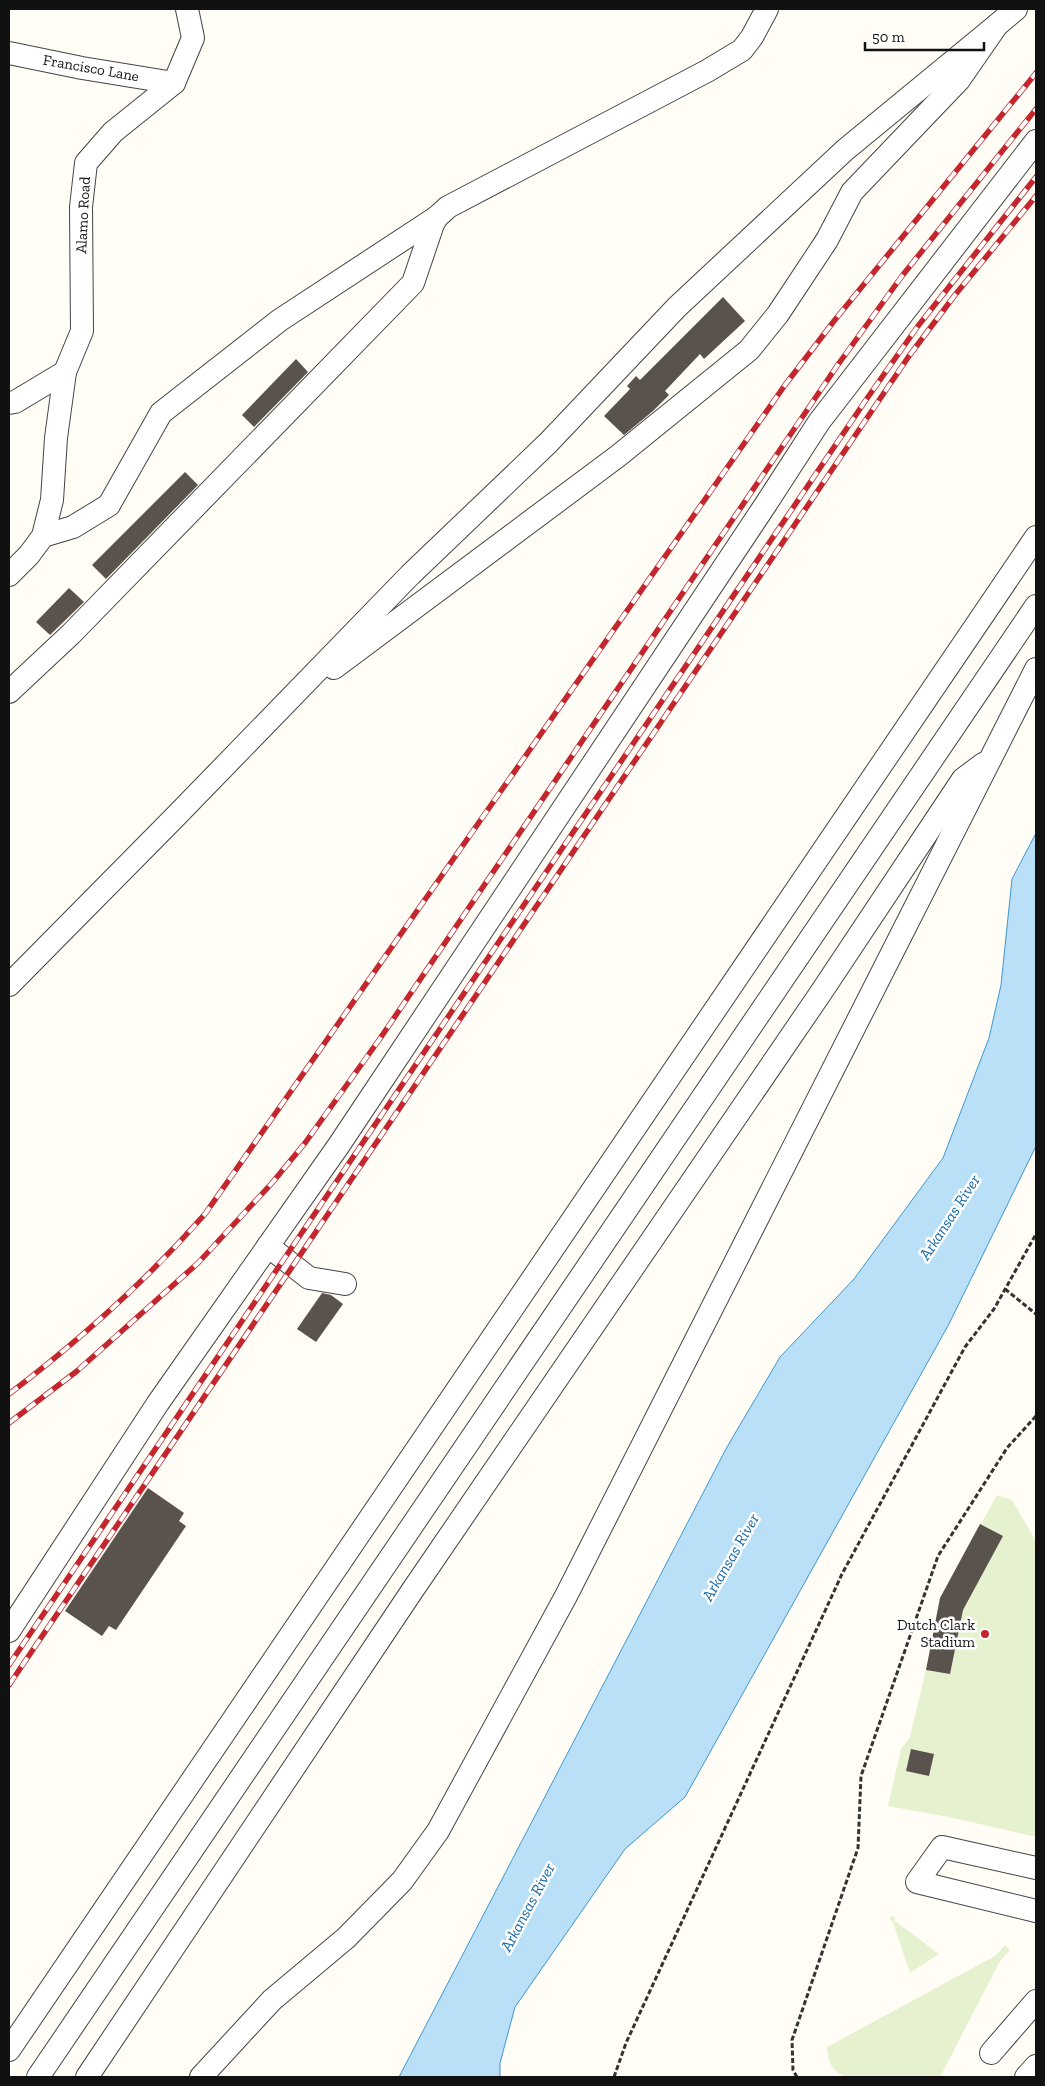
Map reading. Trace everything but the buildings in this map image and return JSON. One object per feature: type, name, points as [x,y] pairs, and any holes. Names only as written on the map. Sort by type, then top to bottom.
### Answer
[{"type":"street","name":"Alamo Road","points":[[43,536],[52,500],[56,438],[66,372],[82,331],[81,207],[86,163],[113,132],[174,83],[193,38],[187,9]]},
{"type":"street","points":[[9,575],[19,555],[43,536],[73,527],[109,505],[161,413],[280,320],[437,217],[448,207],[707,71],[742,50],[752,36],[766,9]]},
{"type":"street","points":[[9,985],[177,816],[410,575],[548,443],[677,307],[844,150],[1016,9]]},
{"type":"street","points":[[284,704],[618,456],[749,350],[778,314],[827,240],[852,192],[959,80],[997,25]]},
{"type":"street","name":"Francisco Lane","points":[[9,53],[82,68],[174,83]]},
{"type":"street","points":[[9,1631],[158,1403],[339,1145],[819,422],[1036,141]]},
{"type":"street","points":[[9,692],[84,620],[413,283],[437,217]]},
{"type":"street","points":[[9,403],[15,402],[66,372]]},
{"type":"street","points":[[9,2050],[1036,537]]},
{"type":"street","points":[[38,2077],[1036,606]]},
{"type":"street","points":[[201,2077],[272,2000],[346,1938],[402,1881],[438,1832],[566,1596],[726,1284],[822,1088],[901,940],[1036,669]]},
{"type":"street","points":[[87,2077],[412,1591],[771,1066],[963,779],[989,761]]},
{"type":"street","points":[[268,1246],[309,1278],[345,1284]]},
{"type":"street","points":[[1036,1868],[942,1847],[918,1882],[1036,1911]]},
{"type":"street","points":[[991,2053],[1036,2001]]},
{"type":"street","points":[[1026,2077],[1036,2066]]},
{"type":"path","points":[[614,2077],[630,2034],[842,1574],[964,1347],[994,1309],[1036,1234]]},
{"type":"path","points":[[1005,1289],[1036,1314]]},
{"type":"path","points":[[797,2077],[793,2070],[792,2040],[858,1848],[861,1776],[938,1556],[1006,1448],[1036,1416]]},
{"type":"green space","name":"Dutch Clark Stadium","points":[[997,1495],[1012,1500],[1036,1541],[1036,1837],[949,1817],[888,1806],[901,1749],[910,1737],[926,1670],[940,1598]]},
{"type":"green space","points":[[891,1916],[895,1917],[895,1921],[939,1954],[910,1973],[893,1922],[890,1920]]},
{"type":"green space","points":[[1005,1945],[1010,1950],[1000,1961],[940,2077],[847,2077],[834,2069],[827,2047],[995,1956]]},
{"type":"water","name":"Arkansas River","points":[[1036,833],[1036,1146],[949,1324],[685,1797],[625,1849],[515,2007],[500,2063],[500,2077],[399,2077],[727,1447],[780,1357],[854,1279],[943,1158],[989,1038],[1001,985],[1012,879]]},
{"type":"railway","points":[[9,1394],[61,1353],[111,1309],[183,1239],[205,1214],[785,385],[834,321],[1036,73]]},
{"type":"railway","points":[[9,1423],[77,1371],[198,1263],[272,1183],[305,1143],[379,1040],[837,366],[902,276],[1036,109]]},
{"type":"railway","points":[[9,1665],[868,397],[918,326],[1036,177]]},
{"type":"railway","points":[[9,1685],[909,356],[955,295],[1036,196]]},
{"type":"place","name":"Dutch Clark Stadium","points":[[985,1634]]}]
